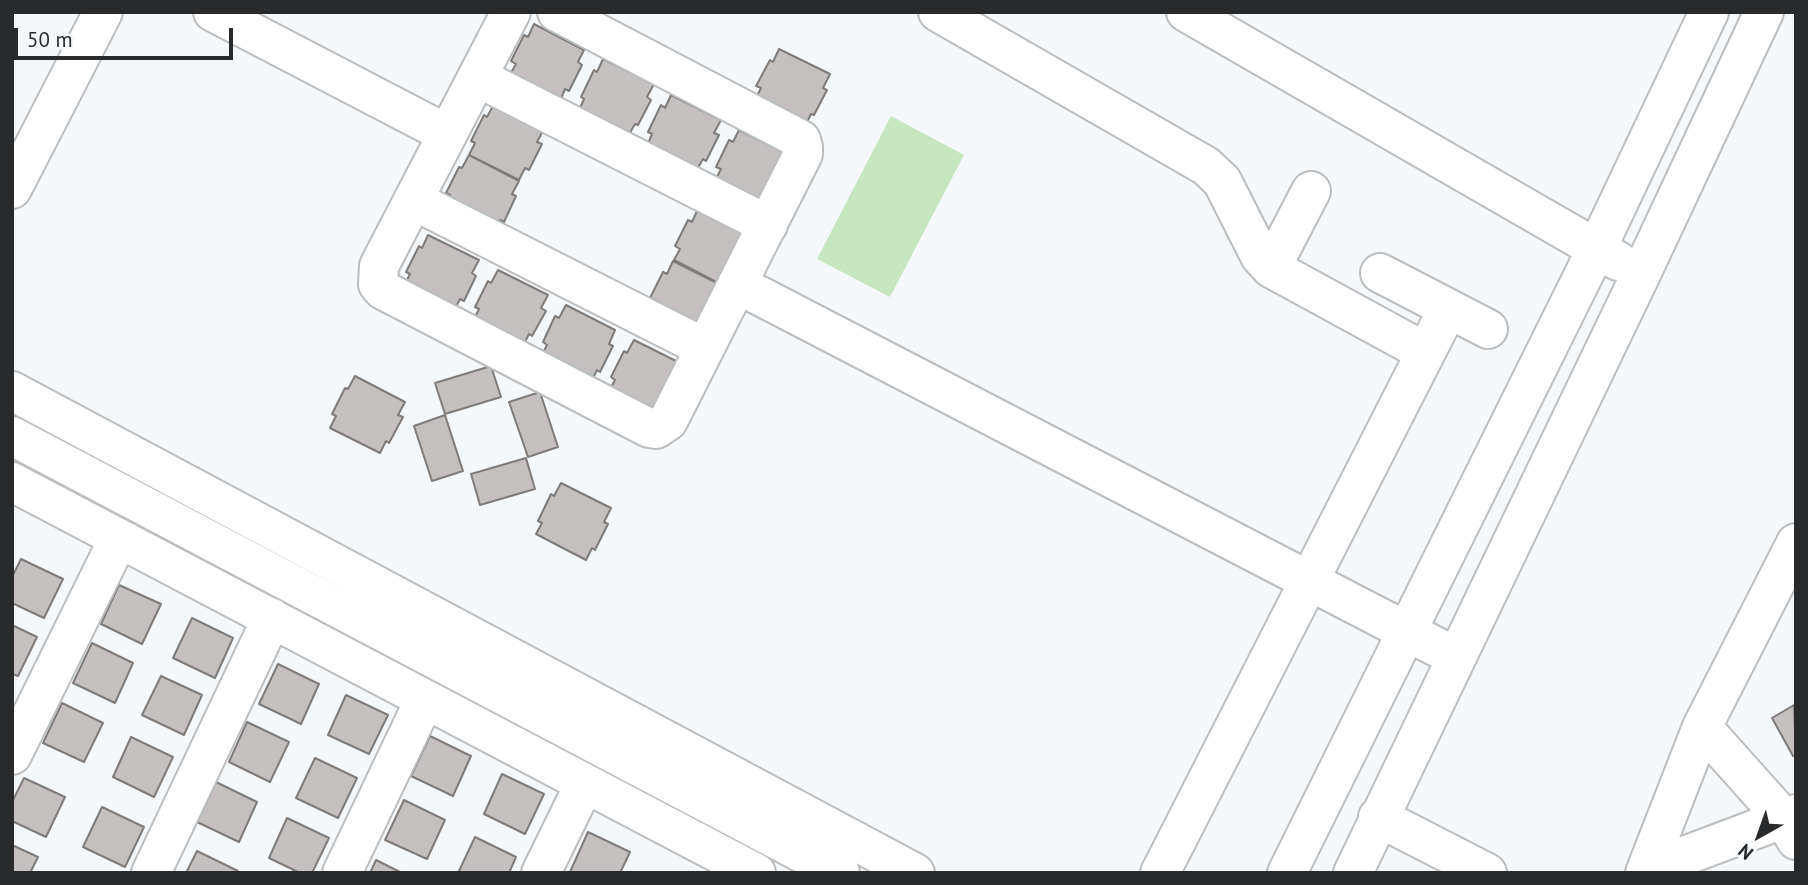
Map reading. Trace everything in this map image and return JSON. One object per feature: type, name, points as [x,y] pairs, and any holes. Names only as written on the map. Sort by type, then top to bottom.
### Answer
[{"type":"street","points":[[12,189],[103,12]]},
{"type":"street","points":[[213,12],[447,134]]},
{"type":"street","points":[[511,12],[379,266],[378,284],[383,290],[649,428],[656,429],[668,421],[768,225],[803,154],[801,141],[557,12]]},
{"type":"street","points":[[938,12],[1206,166],[1222,181],[1260,256],[1271,268],[1425,352]]},
{"type":"street","points":[[1186,12],[1641,274]]},
{"type":"street","points":[[1287,873],[1597,248],[1709,12]]},
{"type":"street","points":[[1353,873],[1764,12]]},
{"type":"street","points":[[477,77],[768,225]]},
{"type":"street","points":[[1271,268],[1311,191]]},
{"type":"street","points":[[414,200],[705,348]]},
{"type":"street","points":[[1380,273],[1488,330]]},
{"type":"street","points":[[737,284],[1456,657]]},
{"type":"street","points":[[1160,873],[1448,309]]},
{"type":"street","points":[[12,391],[915,873]]},
{"type":"street","points":[[12,436],[840,873]]},
{"type":"street","points":[[12,482],[585,783],[742,869]]},
{"type":"street","points":[[12,755],[119,538]]},
{"type":"street","points":[[1646,871],[1702,727],[1796,543]]},
{"type":"street","points":[[151,873],[272,618]]},
{"type":"street","points":[[342,873],[425,699]]},
{"type":"street","points":[[1646,871],[1792,825],[1702,727]]},
{"type":"street","points":[[541,873],[585,783]]},
{"type":"street","points":[[1378,817],[1487,873]]},
{"type":"green space","points":[[891,116],[964,155],[890,297],[817,259]]},
{"type":"building","points":[[534,24],[584,50],[578,62],[582,65],[569,91],[565,89],[560,101],[509,76],[516,64],[511,61],[524,35],[528,37]]},
{"type":"building","points":[[779,49],[830,74],[823,88],[827,90],[805,126],[755,100],[761,88],[756,86]]},
{"type":"building","points":[[603,59],[654,84],[647,97],[651,100],[638,125],[635,124],[628,136],[579,110],[584,99],[581,97],[594,70],[597,72]]},
{"type":"building","points":[[671,95],[721,120],[714,133],[719,135],[706,161],[703,159],[696,171],[647,146],[652,134],[648,132],[661,105],[665,108]]},
{"type":"building","points":[[494,104],[544,129],[537,142],[542,144],[529,170],[525,168],[519,180],[469,155],[475,143],[471,141],[484,115],[487,117]]},
{"type":"building","points":[[739,130],[789,155],[765,206],[715,181],[721,169],[716,167],[729,140],[733,142]]},
{"type":"building","points":[[469,155],[519,181],[512,194],[516,196],[504,222],[500,220],[494,232],[444,207],[450,195],[446,193],[459,167],[462,168]]},
{"type":"building","points":[[698,209],[748,235],[724,286],[674,260],[680,249],[675,246],[688,220],[692,222]]},
{"type":"building","points":[[428,235],[479,260],[472,273],[476,276],[464,301],[460,299],[454,311],[404,286],[410,274],[406,272],[419,246],[422,248]]},
{"type":"building","points":[[673,261],[723,286],[708,327],[649,312],[655,300],[650,298],[663,272],[667,274]]},
{"type":"building","points":[[498,270],[548,295],[541,308],[546,311],[523,346],[473,321],[479,309],[475,307],[488,281],[491,283]]},
{"type":"building","points":[[566,305],[615,330],[609,344],[613,346],[600,372],[597,370],[591,382],[541,357],[547,345],[543,342],[555,316],[559,318]]},
{"type":"building","points":[[634,340],[684,365],[659,417],[609,391],[615,380],[611,377],[624,351],[627,353]]},
{"type":"building","points":[[491,366],[501,397],[445,414],[435,383]]},
{"type":"building","points":[[355,376],[405,402],[398,415],[403,417],[389,443],[386,441],[380,453],[330,428],[336,416],[332,414],[345,388],[348,389]]},
{"type":"building","points":[[540,392],[558,447],[528,457],[509,402]]},
{"type":"building","points":[[445,415],[463,471],[432,481],[414,426]]},
{"type":"building","points":[[526,458],[535,489],[480,505],[471,474]]},
{"type":"building","points":[[561,483],[611,508],[604,522],[608,524],[595,550],[592,548],[586,560],[536,534],[542,523],[538,521],[551,494],[554,496]]},
{"type":"building","points":[[21,559],[63,579],[44,618],[12,603],[12,577]]},
{"type":"building","points":[[119,585],[161,604],[142,644],[101,624]]},
{"type":"building","points":[[192,618],[233,638],[215,678],[173,658]]},
{"type":"building","points":[[12,625],[37,637],[18,676],[12,674]]},
{"type":"building","points":[[92,643],[133,663],[115,703],[73,683]]},
{"type":"building","points":[[278,664],[319,684],[301,724],[259,704]]},
{"type":"building","points":[[161,676],[202,695],[184,735],[142,715]]},
{"type":"building","points":[[346,695],[388,715],[369,754],[328,735]]},
{"type":"building","points":[[62,703],[103,723],[84,762],[43,743]]},
{"type":"building","points":[[1794,705],[1796,755],[1793,756],[1772,718]]},
{"type":"building","points":[[247,722],[289,742],[270,782],[229,762]]},
{"type":"building","points":[[430,736],[471,756],[453,796],[411,776]]},
{"type":"building","points":[[131,737],[173,757],[154,797],[113,777]]},
{"type":"building","points":[[315,758],[357,778],[338,818],[296,798]]},
{"type":"building","points":[[502,774],[544,794],[525,834],[484,814]]},
{"type":"building","points":[[24,778],[65,797],[46,837],[12,821],[12,802]]},
{"type":"building","points":[[216,782],[257,802],[239,842],[197,822]]},
{"type":"building","points":[[404,800],[445,820],[427,859],[385,840]]},
{"type":"building","points":[[102,807],[144,827],[125,867],[83,847]]},
{"type":"building","points":[[287,818],[329,838],[312,873],[300,873],[269,858]]},
{"type":"building","points":[[588,832],[630,852],[620,873],[570,872]]},
{"type":"building","points":[[475,837],[516,857],[509,873],[458,873]]},
{"type":"building","points":[[12,845],[38,857],[30,873],[12,873]]},
{"type":"building","points":[[197,851],[238,871],[237,873],[186,873]]},
{"type":"building","points":[[376,860],[402,873],[370,873]]}]
